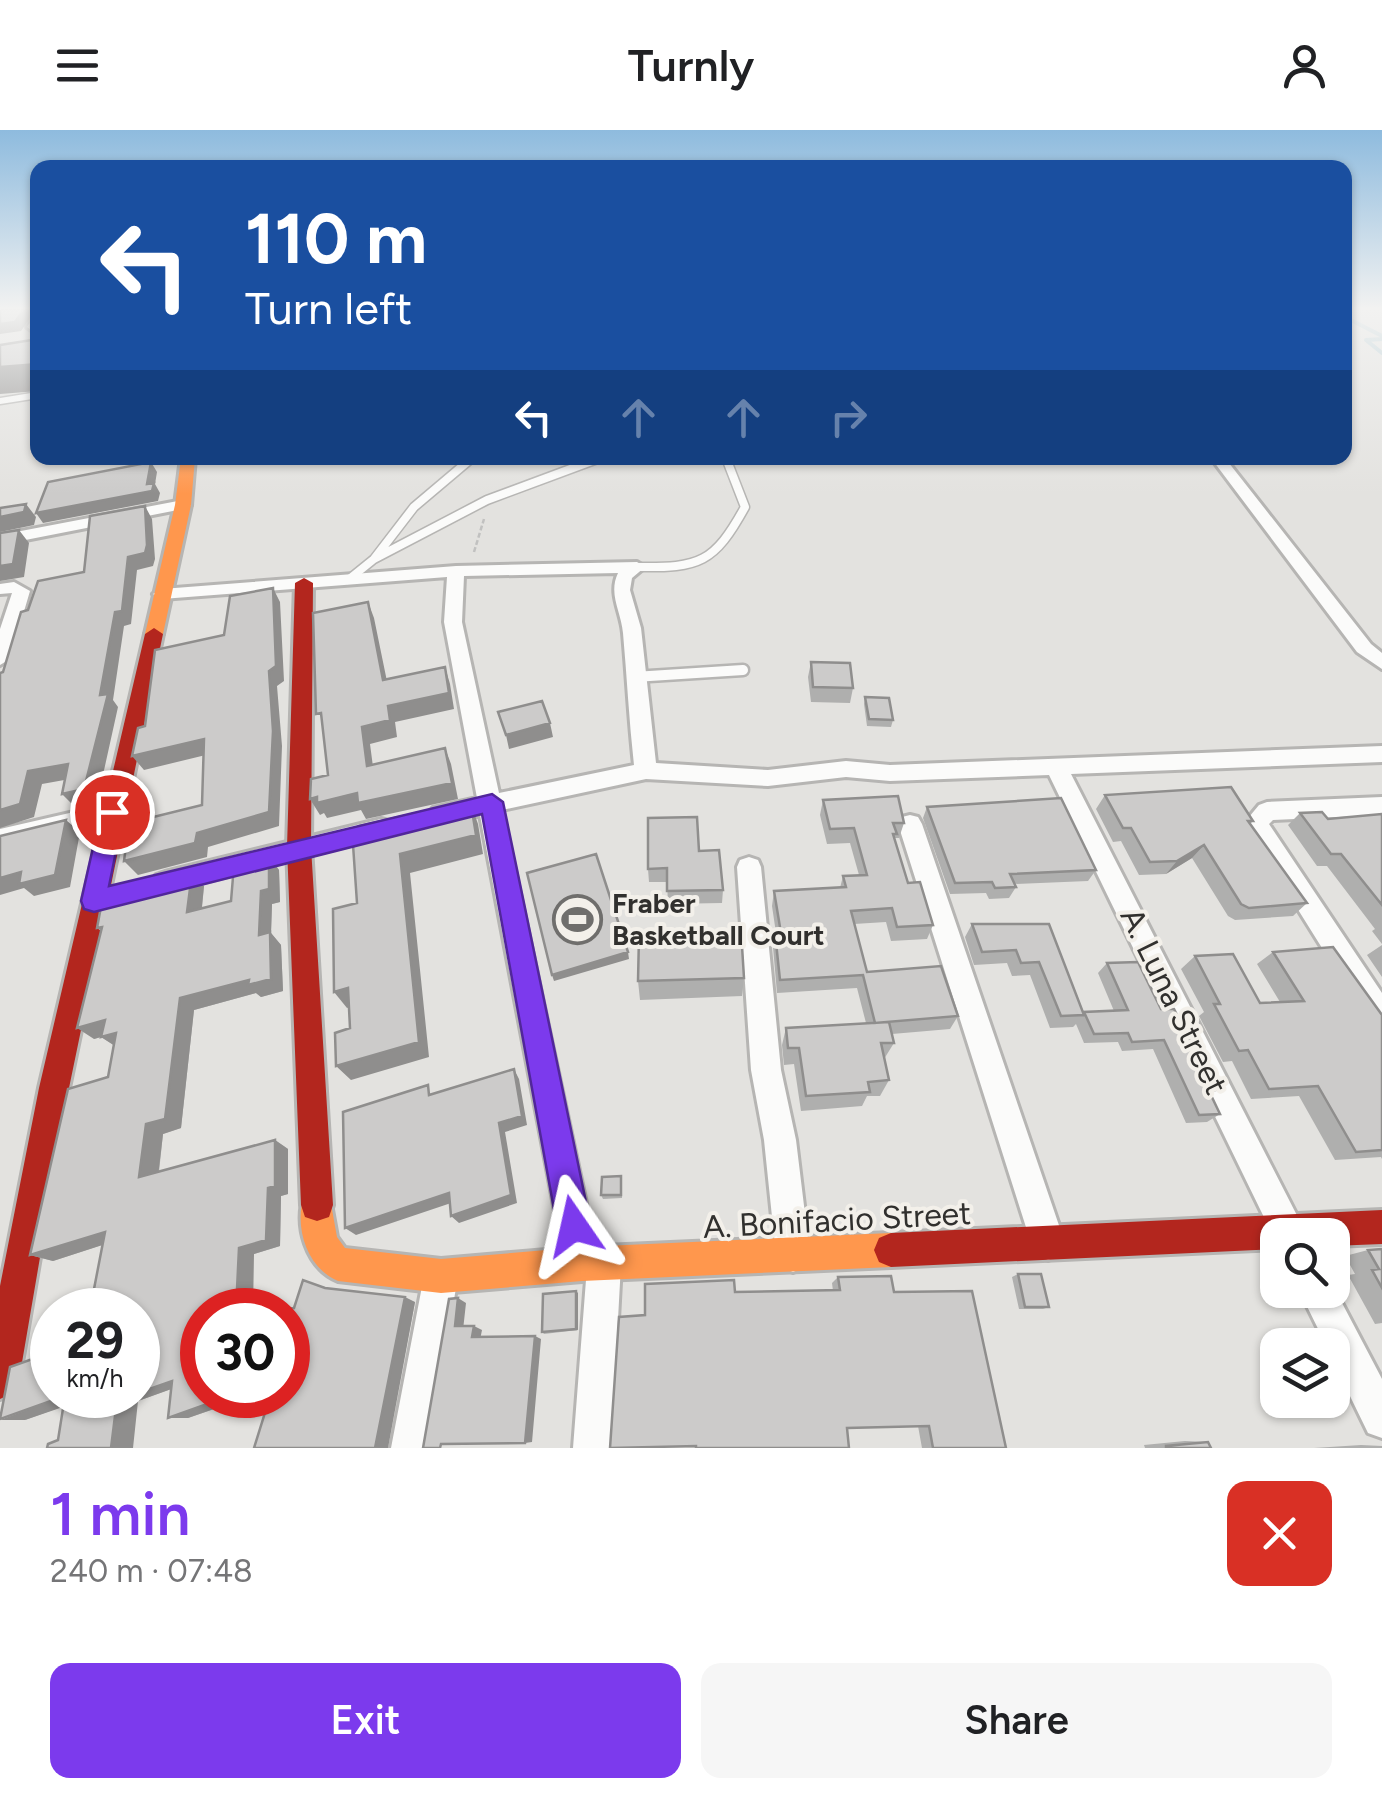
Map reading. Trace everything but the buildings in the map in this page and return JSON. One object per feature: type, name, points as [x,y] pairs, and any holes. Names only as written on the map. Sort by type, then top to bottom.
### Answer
[{"type":"street","points":[[0,1380],[14,1247],[103,899],[112,812],[183,505],[187,465]]},
{"type":"street","points":[[1223,465],[1364,648],[1382,663]]},
{"type":"street","points":[[0,540],[183,505]]},
{"type":"street","points":[[162,594],[456,571],[637,568]]},
{"type":"street","points":[[637,568],[624,576],[621,590],[632,628],[646,771]]},
{"type":"street","points":[[456,571],[453,622],[593,1264],[592,1448]]},
{"type":"street","points":[[299,847],[304,583]]},
{"type":"street","points":[[0,589],[14,587],[22,591],[0,659]]},
{"type":"street","points":[[150,886],[492,802],[646,771],[768,778],[836,770],[890,773],[1382,754]]},
{"type":"street","name":"A. Luna Street","points":[[1056,767],[1282,1218]]},
{"type":"street","points":[[1382,806],[1268,812],[1256,823],[1261,837],[1382,1018]]},
{"type":"street","points":[[0,839],[112,812]]},
{"type":"street","points":[[910,824],[1048,1242]]},
{"type":"street","name":"A. Bonifacio Street","points":[[299,847],[318,1230],[326,1254],[338,1264],[441,1276],[593,1264],[1260,1234]]},
{"type":"street","points":[[748,867],[766,1070],[780,1140],[793,1254]]},
{"type":"street","name":"A. Bonifacio Street","points":[[1350,1229],[1382,1227]]},
{"type":"street","points":[[410,1448],[441,1276]]},
{"type":"street","points":[[1326,1308],[1382,1419]]},
{"type":"lane","points":[[0,402],[30,396]]},
{"type":"lane","points":[[374,559],[414,507],[464,465]]},
{"type":"lane","points":[[348,580],[374,559],[487,500],[581,465]]},
{"type":"lane","points":[[637,568],[696,567],[711,560],[730,537],[746,507],[729,465]]},
{"type":"lane","points":[[634,676],[744,670]]},
{"type":"path","points":[[456,571],[477,547],[487,500]]},
{"type":"traffic: slow","points":[[154,634],[183,505],[187,465]]},
{"type":"traffic: slow","points":[[317,1205],[323,1245],[338,1264],[441,1276],[582,1264],[891,1250]]},
{"type":"traffic: jam","points":[[304,583],[299,847],[317,1205]]},
{"type":"traffic: jam","points":[[0,1380],[54,1088],[154,634]]},
{"type":"traffic: jam","points":[[891,1250],[1382,1227]]},
{"type":"place","name":"Fraber Basketball Court","points":[[577,919]]},
{"type":"route","points":[[112,812],[94,901],[492,802],[574,1226]]}]
